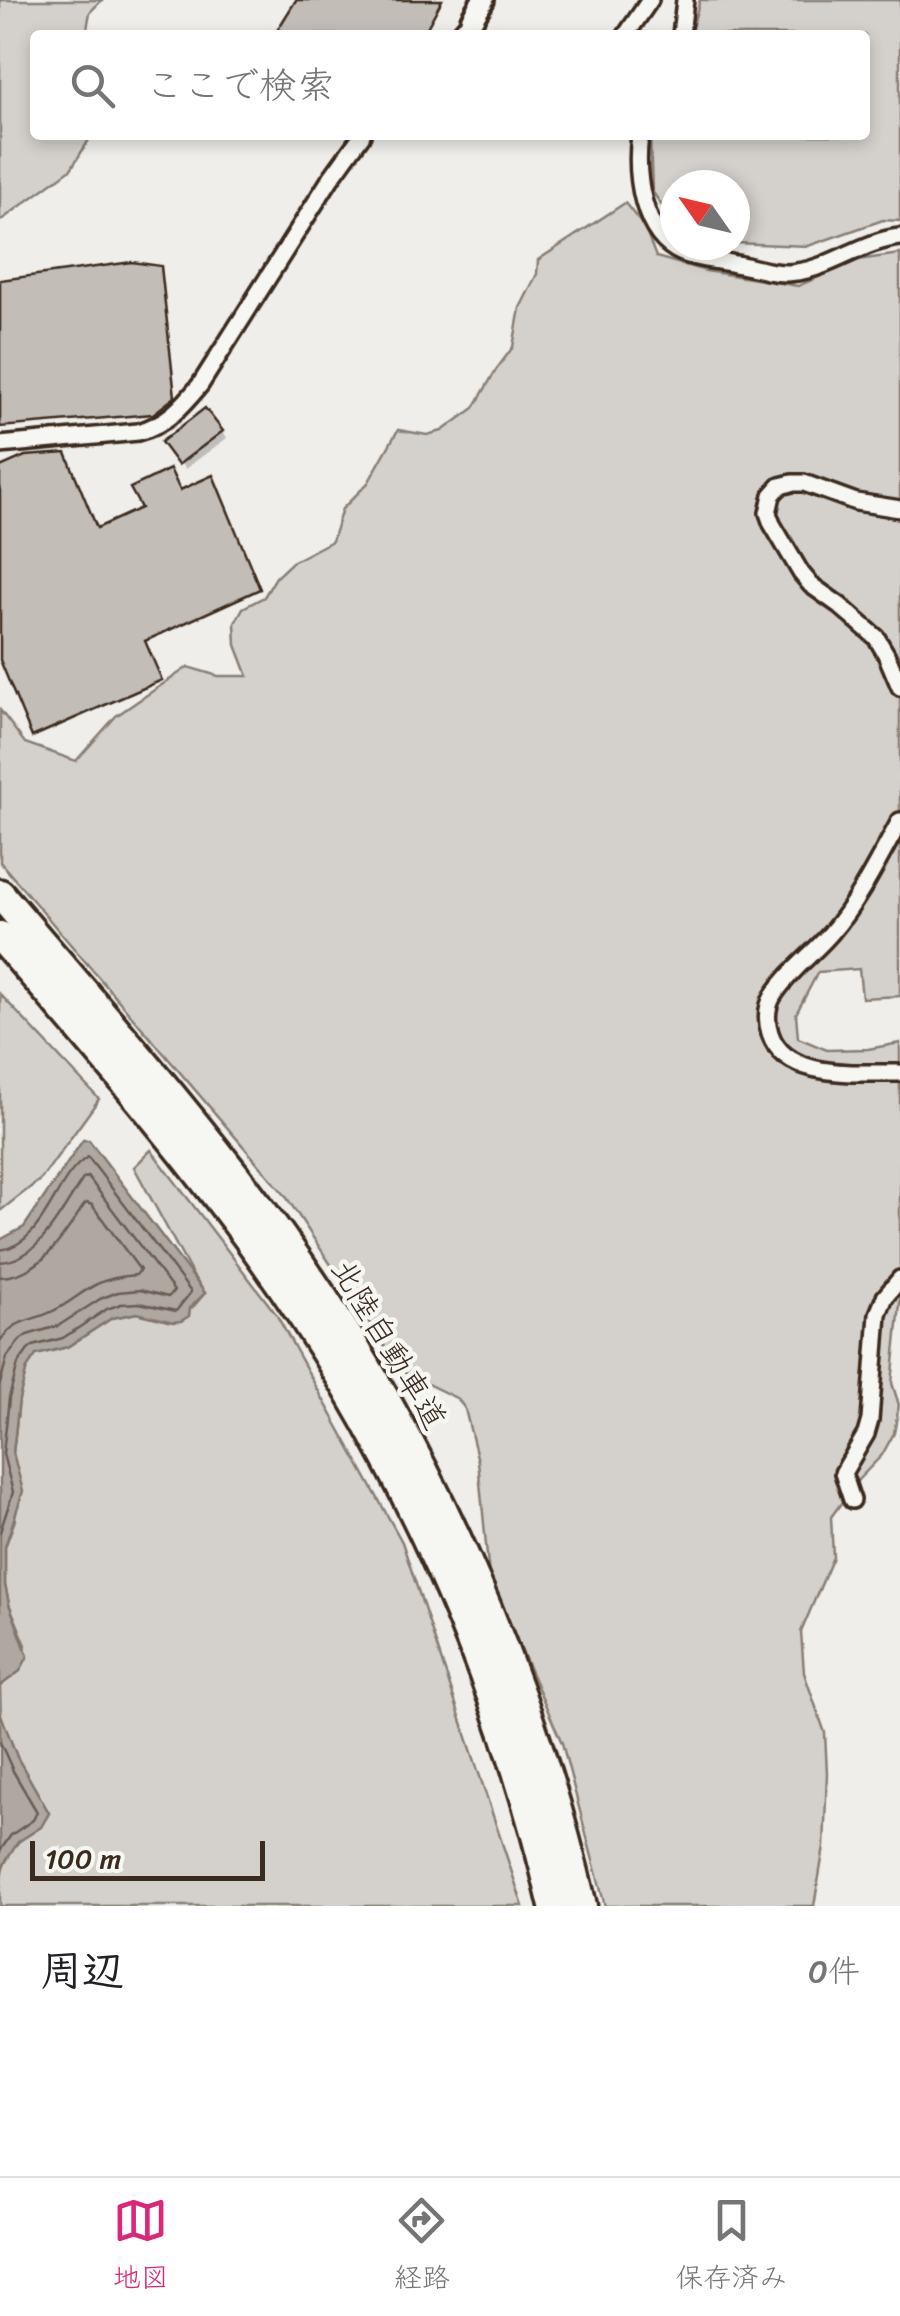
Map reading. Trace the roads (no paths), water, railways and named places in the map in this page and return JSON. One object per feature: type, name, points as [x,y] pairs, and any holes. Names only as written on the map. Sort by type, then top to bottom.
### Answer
[{"type":"highway","name":"北陸自動車道","points":[[0,894],[228,1165],[281,1236],[388,1405],[434,1492],[498,1632],[554,1792],[582,1906]]},
{"type":"highway","name":"北陸自動車道","points":[[0,936],[208,1184],[262,1256],[366,1421],[417,1519],[475,1650],[532,1814],[554,1906]]},
{"type":"street","points":[[629,30],[650,0]]},
{"type":"street","points":[[682,30],[685,0]]},
{"type":"street","points":[[0,445],[138,432],[155,428],[180,410],[358,140]]},
{"type":"street","points":[[640,140],[639,172],[645,203],[659,235],[680,252],[786,273],[831,262],[868,244],[900,237]]},
{"type":"street","points":[[900,509],[856,502],[804,483],[792,483],[780,486],[772,495],[768,512],[800,573],[876,637],[900,687]]},
{"type":"street","points":[[900,822],[849,908],[771,998],[766,1020],[776,1048],[796,1064],[818,1070],[900,1073]]},
{"type":"street","points":[[852,1500],[842,1473],[866,1434],[878,1314],[900,1278]]},
{"type":"water","points":[[83,1140],[89,1140],[205,1293],[181,1321],[137,1313],[112,1318],[67,1347],[36,1355],[27,1368],[13,1453],[23,1491],[5,1547],[5,1585],[28,1656],[20,1671],[0,1686],[0,1240],[24,1227]]},
{"type":"water","points":[[0,1712],[17,1757],[49,1813],[41,1827],[18,1842],[0,1871]]}]
